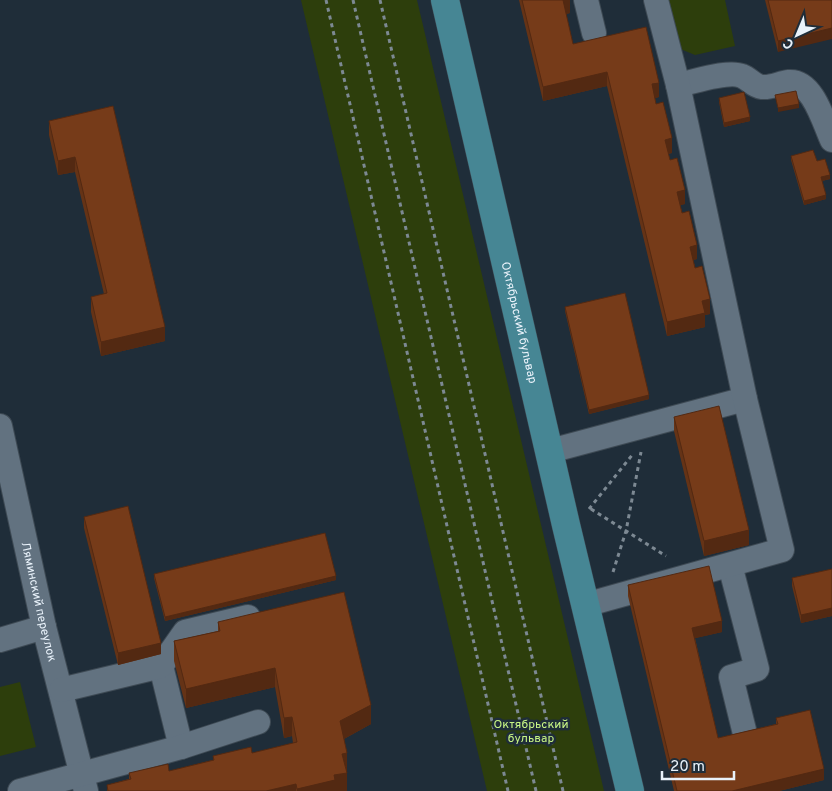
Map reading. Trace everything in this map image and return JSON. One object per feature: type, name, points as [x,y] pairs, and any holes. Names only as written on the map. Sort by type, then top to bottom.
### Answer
[{"type":"main road","name":"Октябрьский бульвар","points":[[445,0],[550,451],[595,602],[630,791]]},
{"type":"street","points":[[586,0],[594,33]]},
{"type":"street","points":[[595,602],[782,550],[745,399],[678,85],[656,0]]},
{"type":"street","points":[[678,85],[732,73],[744,76],[755,85],[764,87],[791,82],[803,85],[813,97],[832,140]]},
{"type":"street","points":[[550,451],[646,432],[745,399]]},
{"type":"street","name":"Ляминский переулок","points":[[0,426],[44,627],[84,784]]},
{"type":"street","points":[[730,565],[757,669],[731,677],[746,738]]},
{"type":"street","points":[[60,690],[161,666],[186,632],[272,612]]},
{"type":"street","points":[[0,640],[44,627]]},
{"type":"street","points":[[161,666],[181,747]]},
{"type":"street","points":[[20,791],[84,784],[181,747],[258,722]]},
{"type":"path","points":[[326,0],[508,791]]},
{"type":"path","points":[[353,0],[536,791]]},
{"type":"path","points":[[380,0],[563,791]]},
{"type":"path","points":[[584,511],[591,509],[646,432]]},
{"type":"path","points":[[595,602],[626,531],[646,432]]},
{"type":"path","points":[[591,509],[674,561]]},
{"type":"green space","name":"Октябрьский бульвар","points":[[301,0],[417,0],[604,791],[487,791]]},
{"type":"green space","points":[[662,0],[725,0],[735,46],[695,55],[678,48]]},
{"type":"green space","points":[[20,682],[36,747],[0,756],[0,687]]},
{"type":"building","points":[[522,0],[563,0],[573,44],[646,27],[659,83],[652,84],[656,104],[663,102],[672,138],[665,140],[670,160],[677,158],[685,190],[677,192],[682,213],[689,211],[697,245],[690,247],[695,268],[702,266],[710,299],[702,301],[705,313],[667,322],[607,72],[543,87]]},
{"type":"building","points":[[768,0],[832,0],[832,28],[778,41]]},
{"type":"building","points":[[796,91],[799,104],[778,108],[775,95]]},
{"type":"building","points":[[744,92],[750,117],[724,123],[719,98]]},
{"type":"building","points":[[113,106],[165,327],[101,342],[91,297],[107,293],[75,157],[58,161],[49,121]]},
{"type":"building","points":[[813,150],[817,161],[825,159],[830,175],[821,177],[826,195],[804,201],[791,156]]},
{"type":"building","points":[[625,293],[649,395],[589,410],[565,307]]},
{"type":"building","points":[[719,406],[749,530],[704,541],[674,417]]},
{"type":"building","points":[[128,506],[161,643],[118,653],[84,517]]},
{"type":"building","points":[[325,533],[336,576],[165,617],[154,574]]},
{"type":"building","points":[[709,566],[722,621],[692,628],[718,738],[778,724],[776,718],[810,710],[824,769],[732,791],[677,791],[628,585]]},
{"type":"building","points":[[832,569],[832,608],[801,615],[792,578]]},
{"type":"building","points":[[344,592],[371,705],[340,721],[347,753],[342,754],[347,773],[334,775],[335,780],[297,789],[296,784],[266,791],[108,791],[107,785],[131,779],[129,773],[168,764],[169,771],[214,760],[213,756],[251,747],[252,753],[297,742],[292,717],[284,718],[275,668],[186,689],[174,641],[220,631],[218,622]]}]
